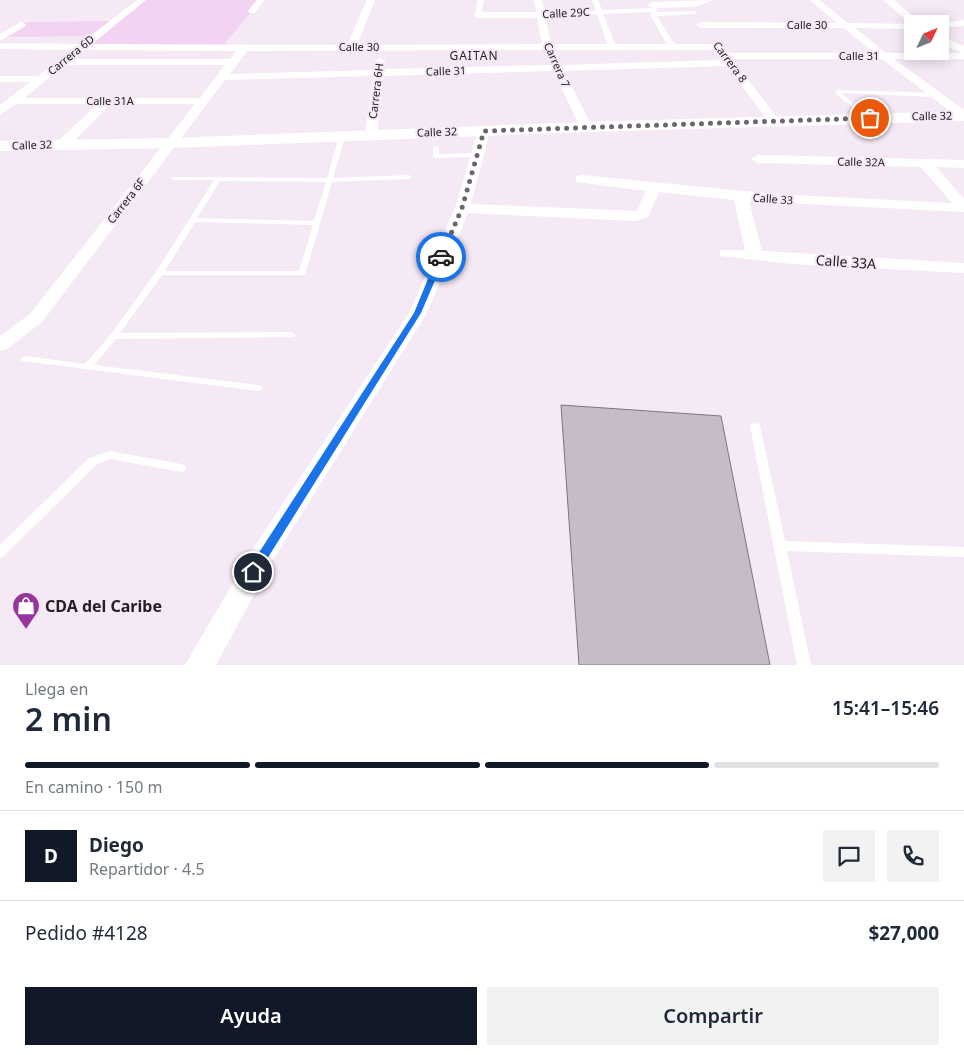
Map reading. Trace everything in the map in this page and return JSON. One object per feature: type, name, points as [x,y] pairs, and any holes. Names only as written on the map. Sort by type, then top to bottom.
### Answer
[{"type":"main road","name":"Calle 32","points":[[0,146],[171,143],[371,135],[436,141],[484,131],[964,116]]},
{"type":"street","name":"Carrera 6D","points":[[0,111],[142,0]]},
{"type":"street","points":[[252,11],[261,0]]},
{"type":"street","points":[[351,47],[371,0]]},
{"type":"street","points":[[478,15],[480,0]]},
{"type":"street","name":"Carrera 7","points":[[538,0],[547,47],[586,127]]},
{"type":"street","points":[[595,0],[612,46]]},
{"type":"street","points":[[672,47],[653,7],[693,5],[709,0]]},
{"type":"street","points":[[814,0],[964,116]]},
{"type":"street","points":[[888,0],[907,15]]},
{"type":"street","name":"Carrera 8","points":[[693,5],[701,24],[775,122]]},
{"type":"street","name":"Calle 29C","points":[[478,15],[541,16],[653,7]]},
{"type":"street","points":[[949,24],[964,23]]},
{"type":"street","name":"Calle 30","points":[[701,24],[904,26]]},
{"type":"street","points":[[0,38],[20,25]]},
{"type":"street","points":[[949,43],[963,50]]},
{"type":"street","name":"Calle 30","points":[[0,46],[244,48],[718,47]]},
{"type":"street","name":"Carrera 6H","points":[[371,135],[382,47]]},
{"type":"street","name":"Carrera 6F","points":[[0,345],[36,318],[244,48]]},
{"type":"street","name":"Calle 31","points":[[222,77],[558,68],[727,60],[884,56],[963,50]]},
{"type":"street","points":[[62,62],[234,62]]},
{"type":"street","points":[[0,79],[42,79]]},
{"type":"street","name":"Calle 31A","points":[[14,100],[108,102],[205,100]]},
{"type":"street","points":[[64,144],[108,102]]},
{"type":"street","points":[[200,665],[262,556],[418,313],[462,208],[484,131]]},
{"type":"street","name":"Calle 32A","points":[[758,159],[964,164]]},
{"type":"street","points":[[925,163],[964,208]]},
{"type":"street","name":"Calle 33","points":[[582,179],[741,197],[840,204],[964,208]]},
{"type":"street","points":[[462,208],[636,216],[643,214],[654,188]]},
{"type":"street","points":[[741,197],[755,256]]},
{"type":"street","name":"Calle 33A","points":[[728,253],[964,268]]},
{"type":"lane","points":[[870,118],[838,94],[840,91],[934,94]]},
{"type":"lane","points":[[160,273],[302,273],[342,136]]},
{"type":"lane","points":[[436,141],[436,156],[478,155]]},
{"type":"lane","points":[[174,178],[328,180],[409,176]]},
{"type":"lane","points":[[88,366],[114,336],[160,273],[218,179]]},
{"type":"lane","points":[[192,220],[316,223]]},
{"type":"lane","points":[[114,336],[291,335]]},
{"type":"lane","points":[[25,359],[258,388]]},
{"type":"lane","points":[[755,426],[804,665]]},
{"type":"lane","points":[[0,553],[92,462],[109,455],[181,468]]},
{"type":"lane","points":[[780,546],[964,552]]},
{"type":"shaded area","points":[[142,0],[261,0],[221,48],[81,47],[93,36],[3,37],[27,22],[116,21]]},
{"type":"building","points":[[561,405],[721,416],[770,665],[579,665]]},
{"type":"way so far","points":[[441,257],[462,208],[484,131],[870,118]]},
{"type":"place","name":"CDA del Caribe","points":[[26,630]]},
{"type":"district","name":"GAITAN","points":[[474,56]]},
{"type":"route","points":[[253,572],[418,313],[441,257]]}]
